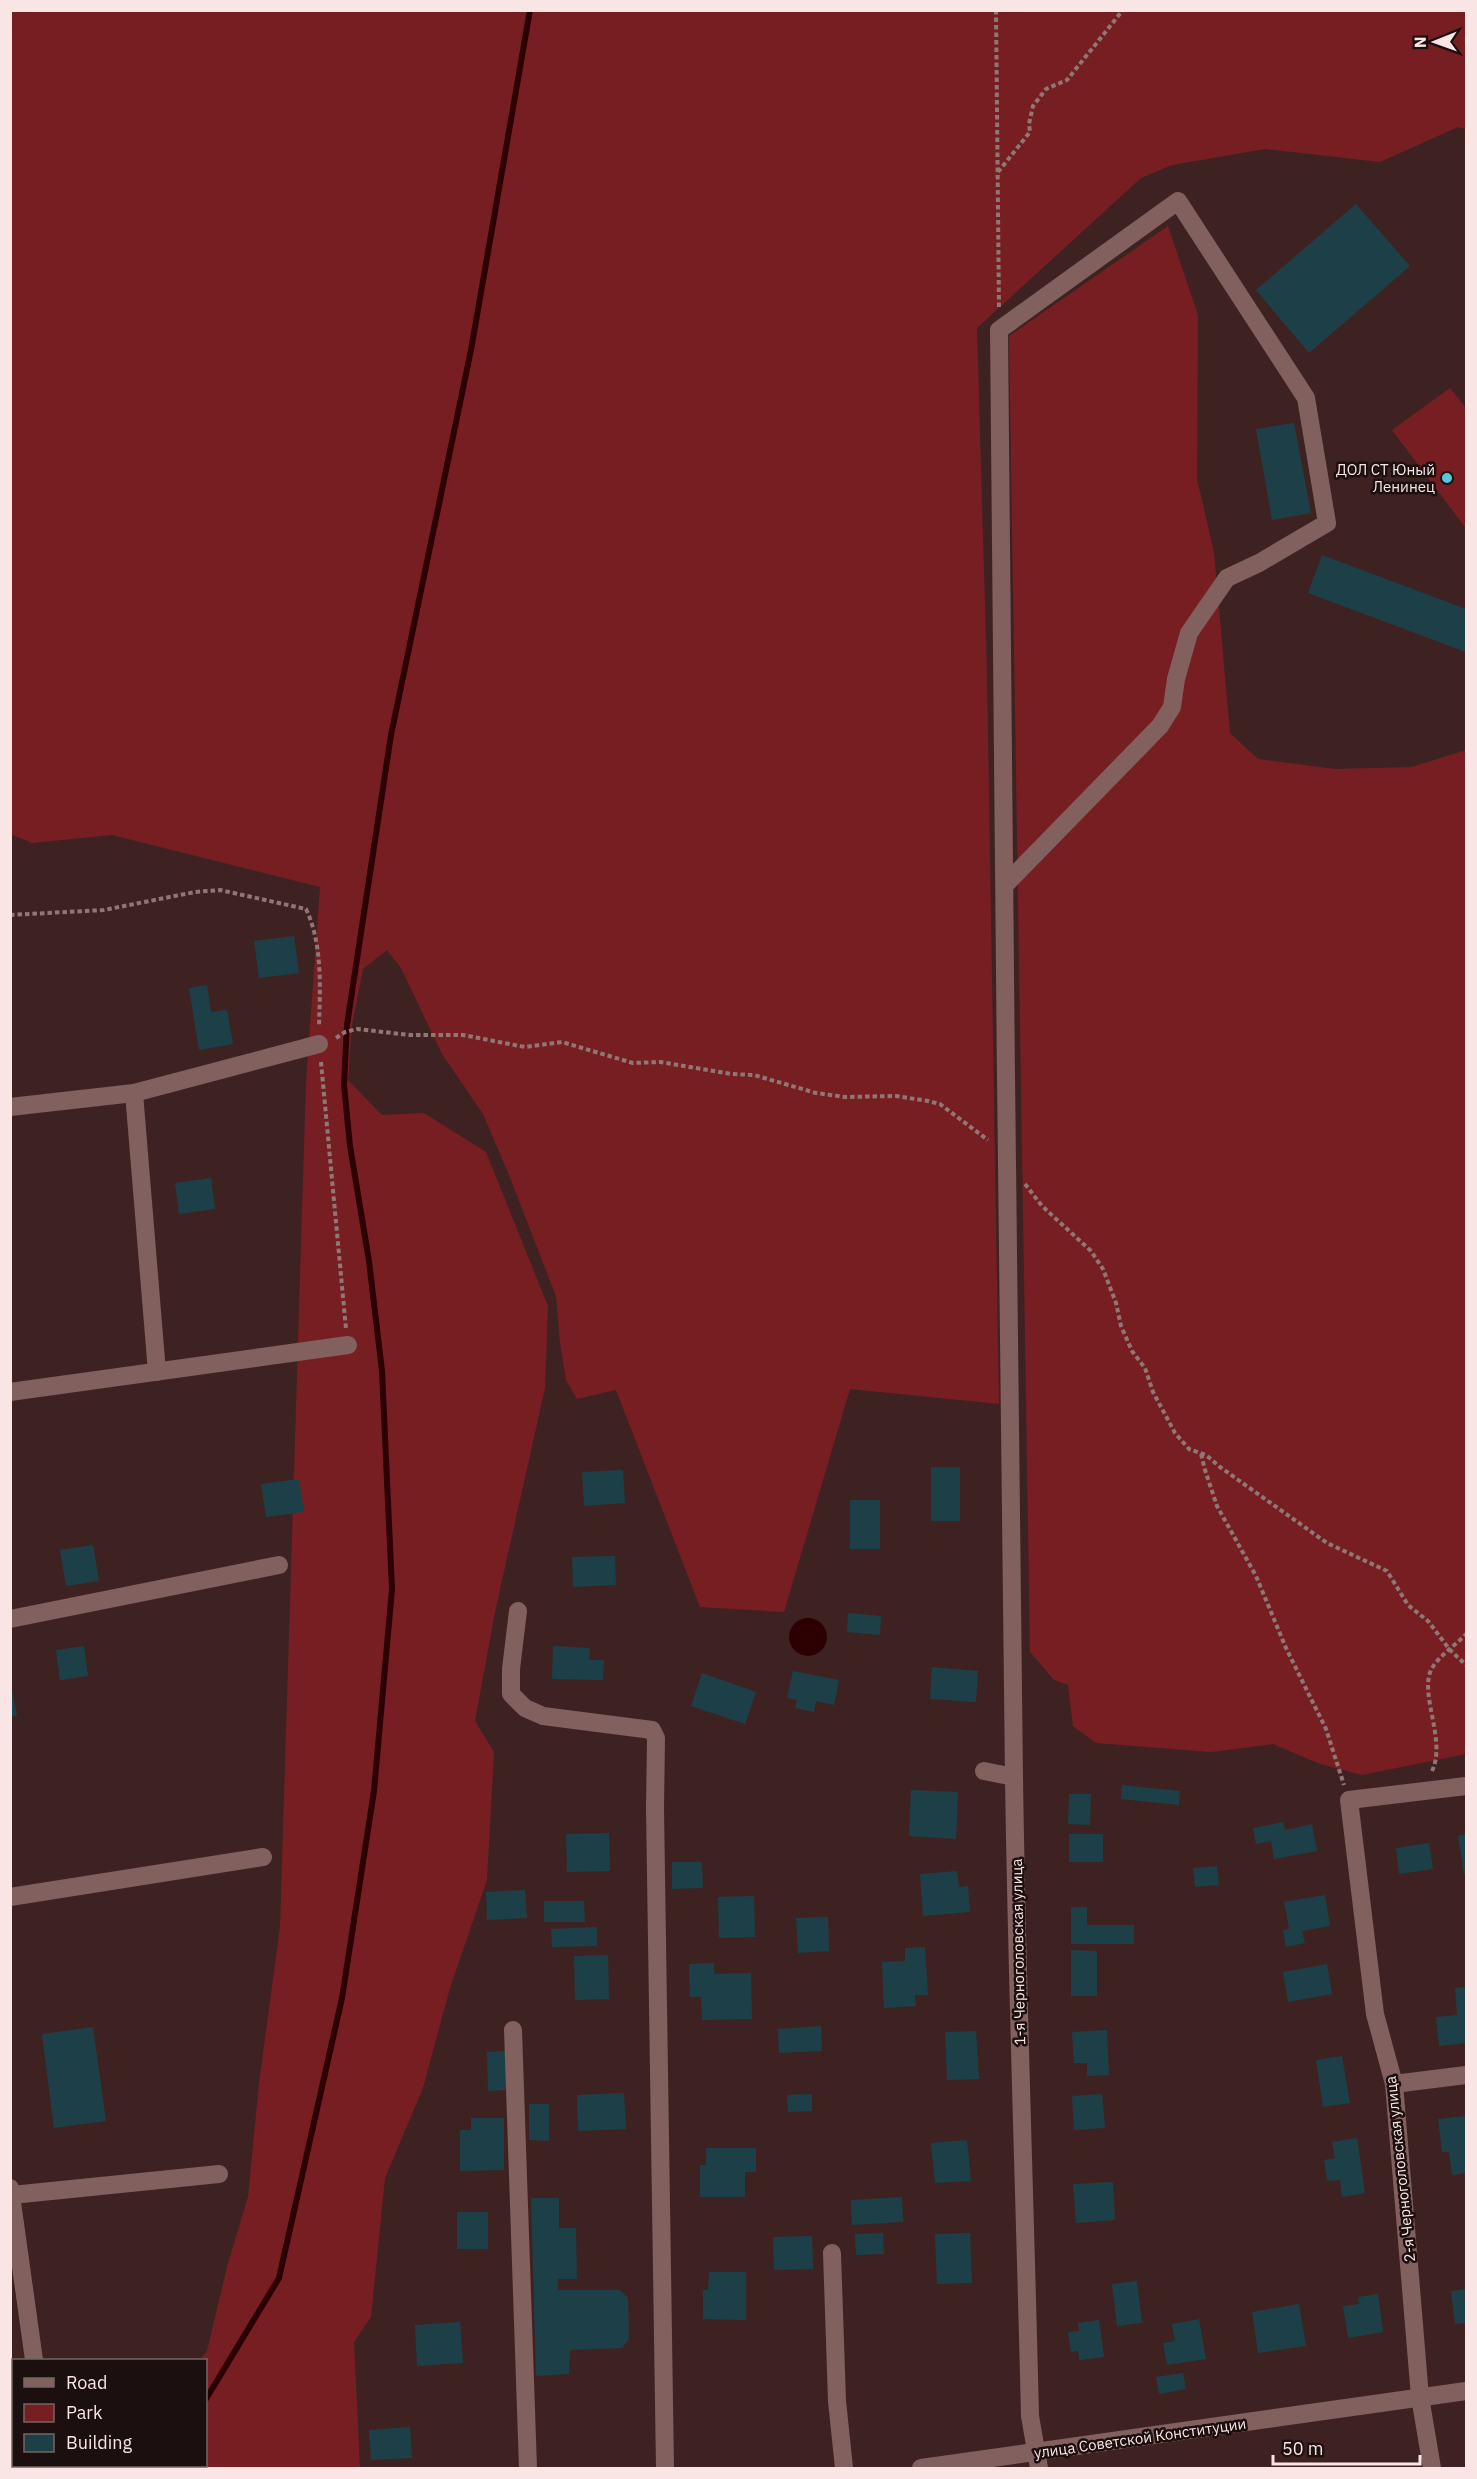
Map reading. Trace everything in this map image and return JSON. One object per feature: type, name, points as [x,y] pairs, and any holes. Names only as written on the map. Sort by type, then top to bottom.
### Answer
[{"type":"street","points":[[999,330],[1178,201],[1306,398],[1327,523],[1227,578],[1189,633],[1176,679],[1172,707],[1160,726],[1005,885]]},
{"type":"street","name":"1-я Черноголовская улица","points":[[999,330],[1005,885],[1005,1148],[1012,1434],[1014,1777],[1030,2416],[1037,2461]]},
{"type":"street","points":[[10,1107],[134,1093],[319,1044]]},
{"type":"street","points":[[134,1093],[157,1371]]},
{"type":"street","points":[[10,1392],[348,1345]]},
{"type":"street","points":[[10,1619],[279,1564]]},
{"type":"street","points":[[518,1611],[511,1669],[512,1694],[525,1708],[543,1716],[652,1730],[656,1738],[655,1808],[665,2469]]},
{"type":"street","points":[[984,1771],[1014,1777]]},
{"type":"street","points":[[1349,1800],[1467,1786]]},
{"type":"street","name":"2-я Черноголовская улица","points":[[1349,1800],[1375,2014],[1394,2084],[1420,2397],[1432,2469]]},
{"type":"street","points":[[10,1897],[263,1857]]},
{"type":"street","points":[[513,2030],[528,2469]]},
{"type":"street","points":[[1394,2084],[1467,2075]]},
{"type":"street","points":[[34,2359],[11,2192],[219,2174]]},
{"type":"street","points":[[832,2253],[837,2401],[844,2469]]},
{"type":"street","name":"улица Советской Конституции","points":[[921,2469],[1037,2461],[1467,2391]]},
{"type":"path","points":[[996,10],[999,330]]},
{"type":"path","points":[[998,172],[1030,132],[1029,124],[1033,106],[1046,89],[1067,80],[1123,10]]},
{"type":"path","points":[[10,915],[104,910],[195,891],[220,890],[306,909],[312,922],[319,959],[319,1044],[348,1345]]},
{"type":"path","points":[[319,1044],[357,1029],[410,1035],[463,1035],[525,1047],[562,1042],[633,1063],[660,1062],[731,1074],[754,1075],[816,1093],[846,1098],[896,1096],[928,1101],[940,1104],[985,1138],[1005,1148]]},
{"type":"path","points":[[1021,1180],[1042,1206],[1091,1251],[1103,1269],[1116,1303],[1121,1326],[1132,1351],[1145,1368],[1153,1392],[1175,1433],[1189,1449],[1201,1454],[1327,1544],[1388,1571],[1408,1605],[1428,1621],[1450,1650],[1467,1665]]},
{"type":"path","points":[[1201,1454],[1217,1506],[1256,1576],[1286,1648],[1326,1730],[1349,1800]]},
{"type":"path","points":[[1419,1792],[1434,1768],[1438,1749],[1431,1713],[1432,1669],[1467,1634]]},
{"type":"green space","points":[[10,11],[1466,11],[1466,129],[1458,127],[1380,162],[1265,149],[1172,165],[1141,178],[977,328],[987,675],[999,1404],[850,1389],[784,1612],[700,1607],[616,1390],[577,1399],[566,1380],[556,1296],[483,1114],[442,1054],[401,968],[387,950],[363,969],[352,1025],[348,1080],[382,1115],[424,1113],[486,1152],[548,1306],[545,1388],[495,1612],[475,1721],[494,1752],[487,1880],[450,1988],[423,2088],[385,2178],[371,2317],[354,2342],[360,2468],[74,2467],[207,2467],[207,2359],[201,2359],[207,2351],[228,2263],[248,2197],[259,2083],[280,1927],[306,1082],[320,887],[112,835],[32,843],[11,834]]},
{"type":"green space","points":[[1168,226],[1198,315],[1197,479],[1214,552],[1230,733],[1258,759],[1335,769],[1412,767],[1466,750],[1466,1754],[1362,1775],[1320,1764],[1273,1744],[1211,1752],[1096,1743],[1073,1726],[1068,1685],[1054,1680],[1030,1652],[1009,336]]},
{"type":"green space","name":"ДОЛ СТ Юный Ленинец","points":[[1450,388],[1466,408],[1465,527],[1392,430]]},
{"type":"shaded area","points":[[808,1618],[822,1623],[827,1637],[822,1651],[808,1656],[794,1651],[789,1637],[794,1623]]},
{"type":"building","points":[[1356,204],[1410,266],[1309,353],[1256,290]]},
{"type":"building","points":[[1294,423],[1311,513],[1272,520],[1256,429]]},
{"type":"building","points":[[1322,555],[1466,609],[1466,652],[1308,593]]},
{"type":"building","points":[[294,936],[299,973],[259,978],[254,941]]},
{"type":"building","points":[[207,985],[211,1012],[227,1010],[233,1044],[199,1050],[189,988]]},
{"type":"building","points":[[211,1178],[215,1209],[179,1214],[175,1183]]},
{"type":"building","points":[[931,1467],[960,1467],[960,1521],[931,1521]]},
{"type":"building","points":[[623,1470],[625,1503],[584,1506],[582,1472]]},
{"type":"building","points":[[299,1479],[304,1512],[266,1517],[261,1484]]},
{"type":"building","points":[[850,1500],[880,1500],[880,1549],[850,1549]]},
{"type":"building","points":[[93,1545],[99,1581],[66,1586],[60,1550]]},
{"type":"building","points":[[615,1556],[616,1585],[573,1587],[572,1557]]},
{"type":"building","points":[[848,1613],[881,1616],[880,1635],[847,1632]]},
{"type":"building","points":[[84,1646],[88,1676],[60,1680],[56,1650]]},
{"type":"building","points":[[553,1646],[590,1648],[589,1660],[604,1660],[603,1680],[552,1679]]},
{"type":"building","points":[[932,1667],[978,1671],[976,1702],[930,1699]]},
{"type":"building","points":[[793,1671],[839,1680],[834,1705],[816,1701],[814,1712],[795,1708],[797,1700],[787,1698]]},
{"type":"building","points":[[702,1673],[756,1692],[745,1724],[691,1706]]},
{"type":"building","points":[[10,1679],[17,1716],[10,1717]]},
{"type":"building","points":[[1122,1785],[1180,1791],[1179,1805],[1121,1799]]},
{"type":"building","points":[[911,1790],[958,1792],[956,1839],[909,1836]]},
{"type":"building","points":[[1069,1794],[1091,1794],[1090,1825],[1068,1824]]},
{"type":"building","points":[[1283,1822],[1285,1830],[1312,1824],[1317,1851],[1274,1859],[1271,1841],[1256,1844],[1253,1828]]},
{"type":"building","points":[[609,1833],[610,1871],[567,1872],[566,1834]]},
{"type":"building","points":[[1069,1834],[1103,1834],[1103,1862],[1069,1862]]},
{"type":"building","points":[[1466,1834],[1466,1874],[1464,1874],[1458,1836]]},
{"type":"building","points":[[1429,1843],[1433,1869],[1399,1874],[1396,1848]]},
{"type":"building","points":[[672,1862],[702,1862],[703,1888],[672,1889]]},
{"type":"building","points":[[1217,1866],[1219,1885],[1195,1887],[1193,1868]]},
{"type":"building","points":[[957,1871],[959,1887],[968,1886],[970,1912],[923,1916],[920,1874]]},
{"type":"building","points":[[525,1890],[527,1918],[487,1920],[486,1892]]},
{"type":"building","points":[[1325,1895],[1330,1926],[1302,1931],[1305,1943],[1286,1947],[1283,1930],[1289,1929],[1284,1902]]},
{"type":"building","points":[[754,1896],[755,1937],[719,1938],[718,1897]]},
{"type":"building","points":[[544,1901],[584,1901],[585,1922],[544,1922]]},
{"type":"building","points":[[1071,1907],[1087,1907],[1087,1925],[1134,1925],[1134,1944],[1071,1944]]},
{"type":"building","points":[[828,1917],[829,1951],[798,1953],[796,1918]]},
{"type":"building","points":[[597,1927],[597,1946],[552,1947],[551,1929]]},
{"type":"building","points":[[925,1947],[928,1995],[915,1995],[916,2006],[884,2008],[882,1962],[905,1961],[905,1948]]},
{"type":"building","points":[[1071,1950],[1097,1951],[1097,1996],[1071,1996]]},
{"type":"building","points":[[608,1955],[609,1999],[575,2000],[574,1956]]},
{"type":"building","points":[[714,1963],[714,1974],[751,1973],[752,2019],[702,2020],[701,1997],[690,1997],[689,1964]]},
{"type":"building","points":[[1327,1964],[1332,1994],[1288,2002],[1283,1972]]},
{"type":"building","points":[[1466,1987],[1466,2043],[1439,2046],[1436,2017],[1457,2015],[1455,1988]]},
{"type":"building","points":[[821,2026],[822,2051],[779,2053],[778,2029]]},
{"type":"building","points":[[93,2027],[106,2121],[54,2128],[42,2034]]},
{"type":"building","points":[[1107,2030],[1109,2075],[1087,2076],[1087,2063],[1074,2063],[1072,2032]]},
{"type":"building","points":[[976,2031],[979,2079],[947,2080],[945,2032]]},
{"type":"building","points":[[506,2051],[507,2090],[488,2091],[487,2052]]},
{"type":"building","points":[[1342,2056],[1350,2103],[1323,2107],[1316,2060]]},
{"type":"building","points":[[624,2093],[626,2129],[578,2131],[577,2095]]},
{"type":"building","points":[[812,2094],[812,2111],[788,2112],[787,2095]]},
{"type":"building","points":[[1102,2094],[1105,2128],[1074,2130],[1072,2096]]},
{"type":"building","points":[[529,2104],[549,2104],[549,2141],[529,2140]]},
{"type":"building","points":[[1466,2116],[1466,2173],[1452,2175],[1449,2152],[1442,2152],[1438,2119]]},
{"type":"building","points":[[471,2118],[504,2118],[504,2170],[460,2171],[460,2130],[471,2130]]},
{"type":"building","points":[[1357,2138],[1365,2193],[1342,2197],[1340,2180],[1327,2181],[1324,2160],[1335,2158],[1332,2142]]},
{"type":"building","points":[[967,2140],[971,2181],[935,2183],[931,2143]]},
{"type":"building","points":[[706,2148],[756,2148],[756,2172],[745,2172],[745,2197],[700,2197],[700,2165],[706,2165]]},
{"type":"building","points":[[1113,2182],[1115,2220],[1076,2223],[1073,2184]]},
{"type":"building","points":[[902,2197],[903,2222],[852,2225],[851,2200]]},
{"type":"building","points":[[531,2198],[559,2198],[559,2228],[576,2228],[577,2279],[558,2279],[558,2290],[620,2290],[628,2298],[629,2339],[622,2348],[570,2350],[569,2374],[536,2376]]},
{"type":"building","points":[[457,2212],[488,2212],[488,2249],[457,2249]]},
{"type":"building","points":[[883,2233],[884,2254],[856,2255],[855,2234]]},
{"type":"building","points":[[970,2233],[972,2283],[937,2284],[935,2234]]},
{"type":"building","points":[[812,2236],[813,2269],[774,2270],[773,2237]]},
{"type":"building","points":[[709,2272],[746,2272],[746,2320],[703,2319],[703,2290],[708,2290]]},
{"type":"building","points":[[1137,2281],[1142,2323],[1117,2326],[1112,2284]]},
{"type":"building","points":[[1466,2289],[1466,2323],[1455,2324],[1451,2291]]},
{"type":"building","points":[[1378,2294],[1383,2332],[1348,2338],[1343,2306],[1359,2304],[1358,2297]]},
{"type":"building","points":[[1299,2304],[1306,2346],[1258,2353],[1252,2312]]},
{"type":"building","points":[[1199,2319],[1206,2359],[1167,2365],[1163,2343],[1175,2341],[1172,2324]]},
{"type":"building","points":[[1099,2320],[1104,2357],[1079,2360],[1078,2351],[1071,2352],[1068,2332],[1079,2331],[1078,2323]]},
{"type":"building","points":[[460,2322],[463,2363],[417,2366],[415,2325]]},
{"type":"building","points":[[1183,2373],[1186,2389],[1159,2394],[1156,2377]]},
{"type":"building","points":[[410,2427],[412,2458],[371,2460],[369,2430]]},
{"type":"waterway","points":[[207,2397],[279,2278],[342,1998],[374,1791],[392,1589],[382,1371],[369,1261],[350,1146],[344,1085],[347,1025],[391,735],[471,350],[530,10]]},
{"type":"place","name":"ДОЛ СТ Юный Ленинец","points":[[1447,478]]}]
